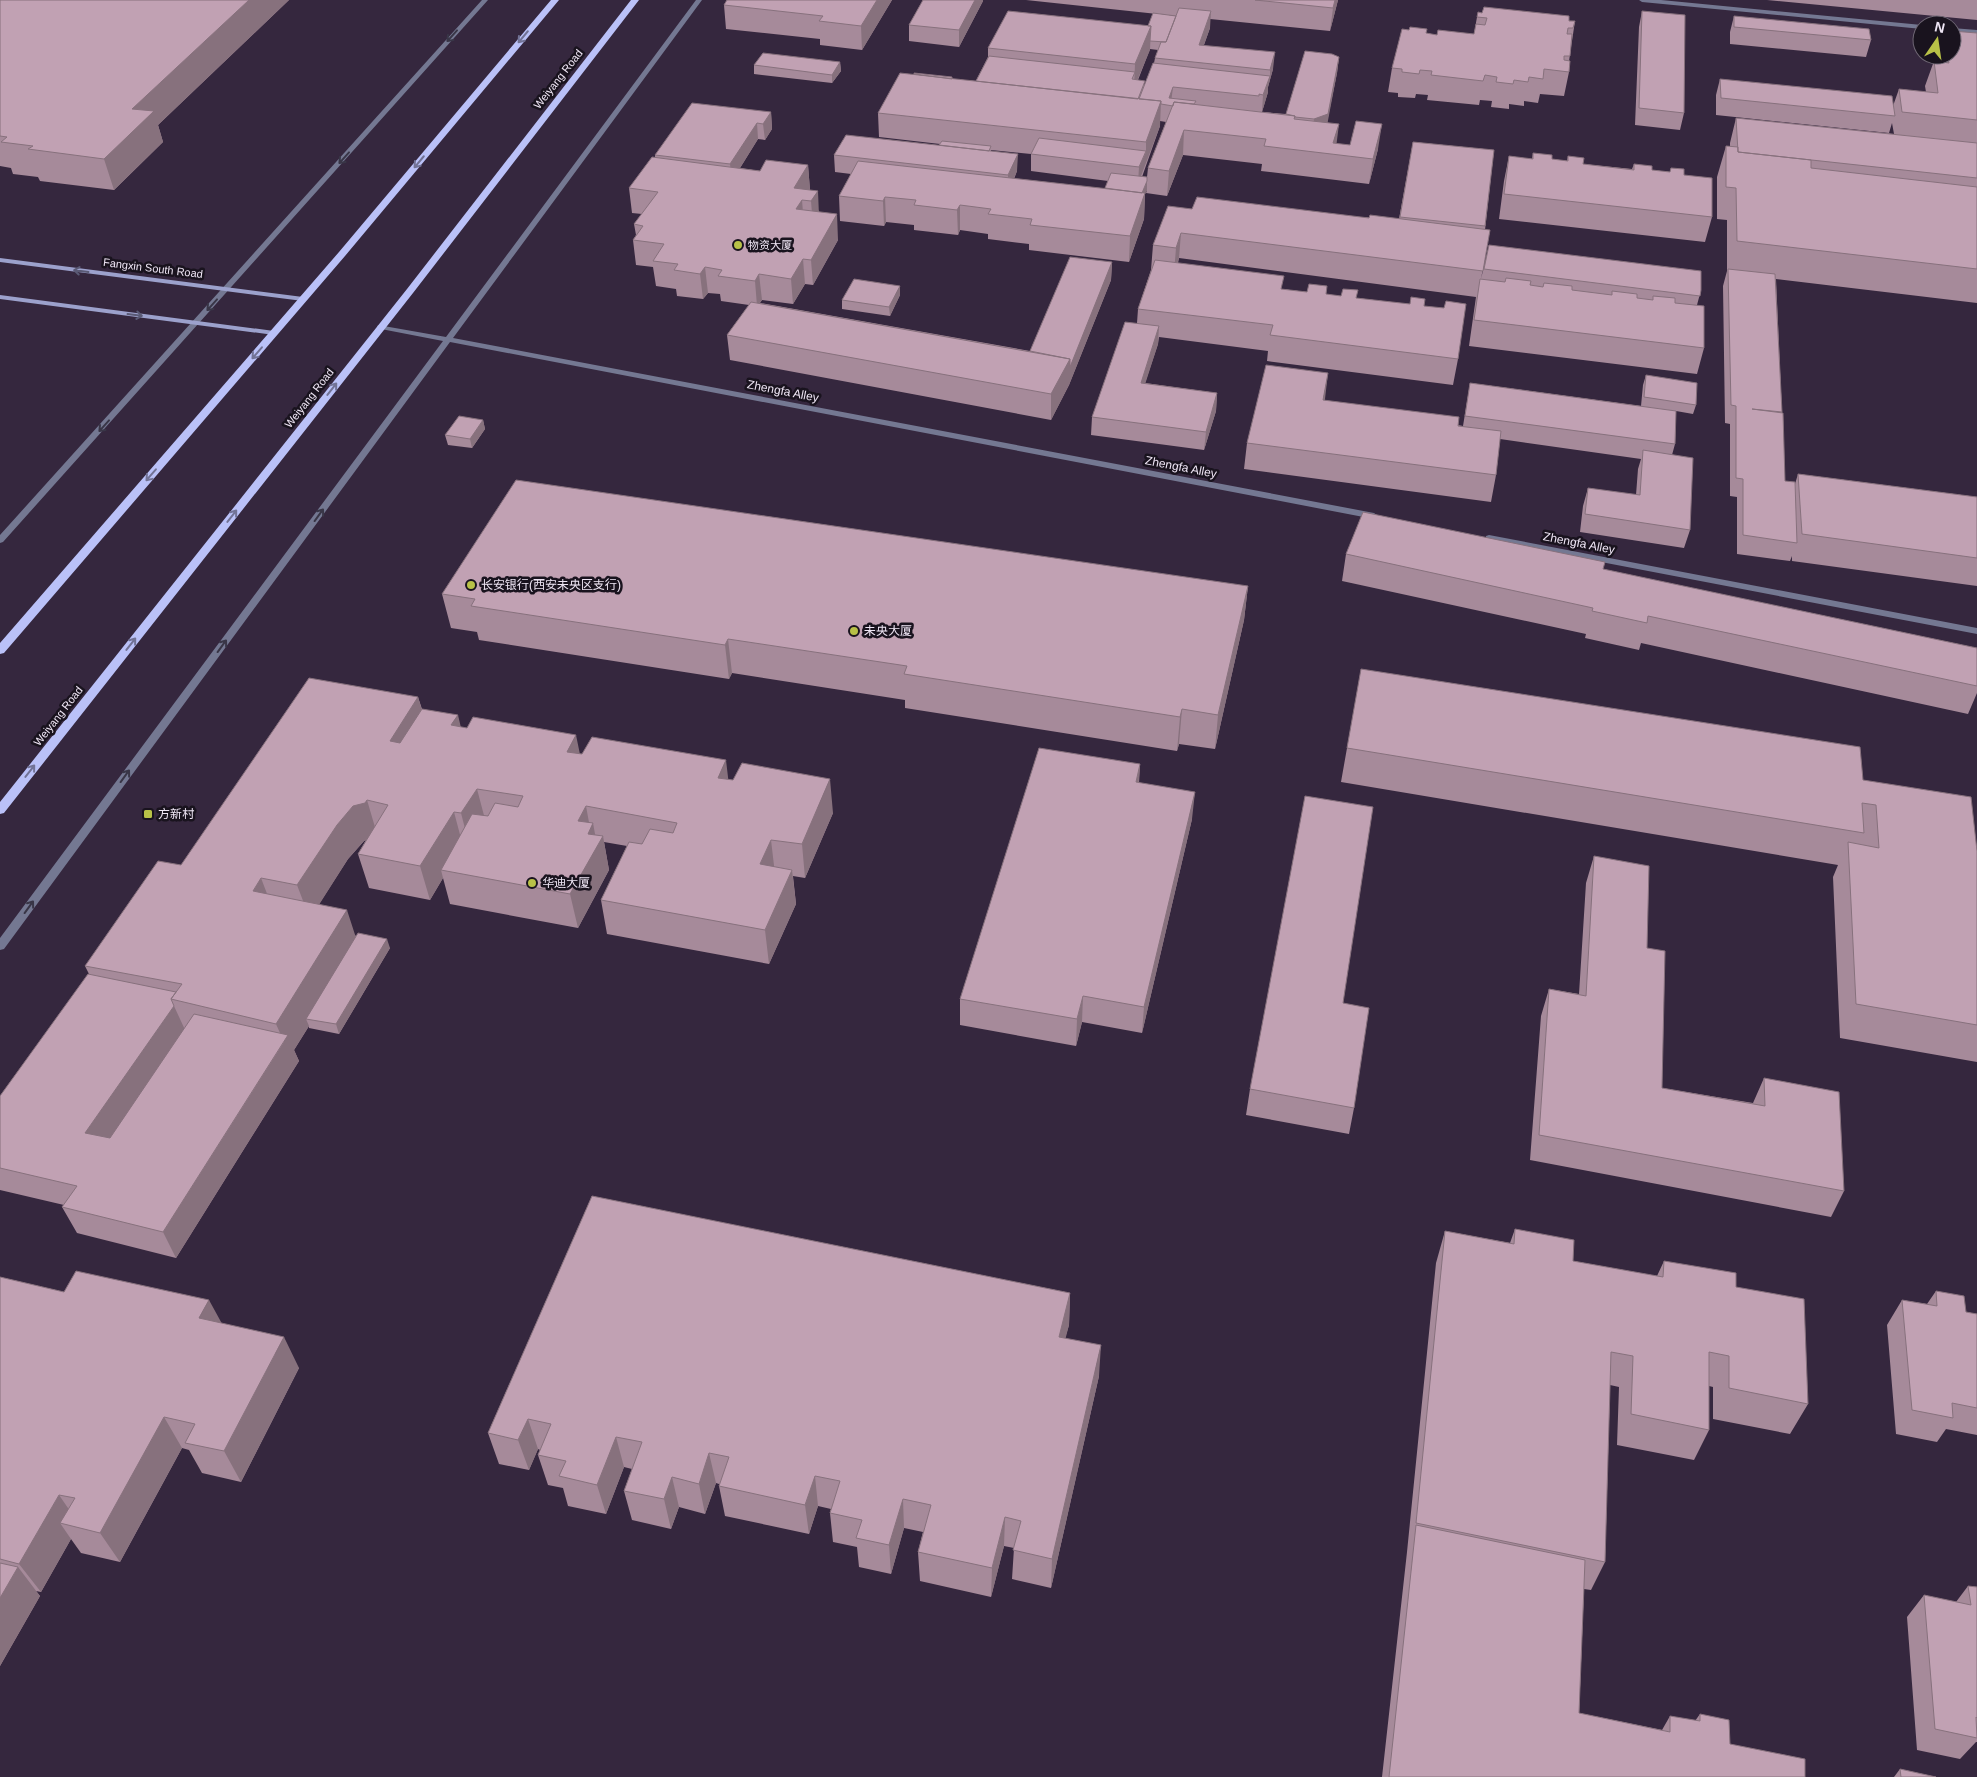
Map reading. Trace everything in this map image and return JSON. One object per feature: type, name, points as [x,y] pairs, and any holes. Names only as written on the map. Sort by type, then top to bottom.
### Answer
[{"type":"main road","points":[[0,650],[274,333],[555,0]]},
{"type":"main road","name":"Weiyang Road","points":[[0,810],[381,327],[635,0]]},
{"type":"main road","name":"Fangxin South Road","points":[[0,260],[303,299]]},
{"type":"main road","points":[[0,297],[274,333]]},
{"type":"street","points":[[0,540],[227,289],[484,0]]},
{"type":"street","points":[[0,946],[699,0]]},
{"type":"street","points":[[1642,0],[1912,26]]},
{"type":"street","points":[[1962,31],[1977,32]]},
{"type":"street","name":"Zhengfa Alley","points":[[381,327],[1379,517]]},
{"type":"street","name":"Zhengfa Alley","points":[[1477,536],[1977,631]]},
{"type":"building","points":[[0,0],[249,0],[132,109],[154,111],[104,159],[28,149],[33,146],[1,142],[7,137],[0,136]]},
{"type":"building","points":[[727,0],[877,0],[861,26],[819,21],[823,16],[724,5]]},
{"type":"building","points":[[923,0],[975,0],[959,30],[909,25]]},
{"type":"building","points":[[1255,0],[1335,0],[1333,8]]},
{"type":"building","points":[[1484,7],[1569,16],[1569,21],[1575,21],[1573,28],[1568,28],[1567,34],[1572,34],[1570,56],[1564,56],[1564,60],[1570,61],[1569,72],[1544,69],[1543,79],[1529,77],[1528,82],[1514,80],[1513,84],[1496,82],[1497,77],[1485,75],[1483,81],[1431,75],[1432,71],[1420,70],[1419,74],[1402,72],[1402,69],[1392,68],[1402,29],[1409,30],[1410,27],[1427,29],[1426,33],[1437,35],[1438,30],[1474,34],[1476,24],[1485,25],[1487,18],[1477,17],[1478,12],[1482,13]]},
{"type":"building","points":[[1179,8],[1211,11],[1199,45],[1275,52],[1270,70],[1155,58],[1161,42],[1166,42]]},
{"type":"building","points":[[1008,11],[1151,26],[1135,64],[988,48]]},
{"type":"building","points":[[1642,11],[1685,15],[1684,113],[1639,108]]},
{"type":"building","points":[[1153,13],[1176,16],[1166,42],[1150,41],[1151,26],[1148,26]]},
{"type":"building","points":[[1734,16],[1869,29],[1871,40],[1734,27]]},
{"type":"building","points":[[1962,32],[1977,33],[1977,120],[1902,112],[1899,89],[1938,93],[1934,65],[1962,65]]},
{"type":"building","points":[[1305,51],[1332,54],[1339,57],[1328,114],[1314,119],[1286,114]]},
{"type":"building","points":[[763,53],[840,62],[832,75],[754,65]]},
{"type":"building","points":[[989,56],[1135,72],[1132,79],[1145,81],[1138,99],[976,81]]},
{"type":"building","points":[[1153,63],[1270,76],[1263,95],[1259,94],[1259,96],[1173,87],[1169,98],[1196,101],[1194,104],[1174,102],[1173,106],[1161,104],[1161,101],[1139,99]]},
{"type":"building","points":[[900,73],[1161,101],[1146,142],[878,113]]},
{"type":"building","points":[[914,74],[952,77],[952,79]]},
{"type":"building","points":[[1720,79],[1892,96],[1895,116],[1721,98]]},
{"type":"building","points":[[1174,102],[1295,116],[1294,119],[1339,124],[1333,143],[1350,145],[1356,121],[1382,124],[1373,159],[1264,146],[1266,139],[1184,130],[1169,171],[1148,168]]},
{"type":"building","points":[[692,103],[771,112],[763,124],[757,123],[730,164],[655,155]]},
{"type":"building","points":[[1736,118],[1977,143],[1977,178],[1738,152]]},
{"type":"building","points":[[846,135],[1018,154],[1008,175],[834,155]]},
{"type":"building","points":[[1039,138],[1146,151],[1139,167],[1031,154]]},
{"type":"building","points":[[942,141],[991,146],[989,151],[939,145]]},
{"type":"building","points":[[1413,142],[1494,150],[1485,226],[1400,217]]},
{"type":"building","points":[[1726,146],[1738,147],[1738,152],[1811,160],[1811,168],[1977,187],[1977,269],[1737,241],[1736,188],[1726,187]]},
{"type":"building","points":[[1533,153],[1552,155],[1552,159],[1568,161],[1568,156],[1584,158],[1583,164],[1634,170],[1634,164],[1652,166],[1652,170],[1670,172],[1671,168],[1684,169],[1684,175],[1712,178],[1712,217],[1504,194],[1509,156],[1533,159]]},
{"type":"building","name":"物资大厦","points":[[652,157],[760,171],[766,160],[808,165],[794,188],[818,191],[811,201],[802,200],[796,209],[837,214],[811,260],[803,259],[791,279],[759,274],[755,281],[718,276],[722,270],[705,267],[700,274],[674,270],[678,264],[653,261],[664,244],[633,240],[643,226],[634,224],[658,192],[629,188]]},
{"type":"building","points":[[858,161],[1145,193],[1130,236],[1030,225],[1032,219],[988,214],[991,209],[960,205],[957,210],[914,205],[916,200],[885,197],[883,201],[839,196]]},
{"type":"building","points":[[1111,173],[1147,177],[1142,193],[1105,188]]},
{"type":"building","points":[[1197,197],[1369,218],[1370,215],[1490,230],[1483,271],[1181,233],[1176,248],[1153,245],[1168,206],[1192,209]]},
{"type":"building","points":[[1489,245],[1701,271],[1700,296],[1484,269]]},
{"type":"building","points":[[1070,257],[1112,262],[1070,367],[1070,359],[1030,351]]},
{"type":"building","points":[[1155,260],[1284,276],[1281,289],[1307,292],[1309,284],[1327,286],[1326,294],[1341,296],[1343,289],[1358,290],[1356,298],[1410,304],[1411,297],[1425,299],[1424,306],[1444,308],[1446,301],[1466,304],[1458,359],[1270,335],[1273,325],[1138,309]]},
{"type":"building","points":[[1728,269],[1775,274],[1782,412],[1752,409],[1783,413],[1785,481],[1795,482],[1797,543],[1743,535],[1743,479],[1736,478],[1736,406],[1731,405]]},
{"type":"building","points":[[1506,278],[1531,281],[1530,285],[1543,287],[1544,283],[1572,286],[1572,290],[1612,295],[1612,291],[1637,294],[1637,298],[1653,300],[1653,296],[1675,298],[1675,303],[1704,306],[1704,348],[1474,320],[1480,279],[1505,282]]},
{"type":"building","points":[[854,279],[900,286],[889,307],[842,300]]},
{"type":"building","points":[[751,302],[1070,359],[1051,394],[727,335]]},
{"type":"building","points":[[1125,322],[1159,326],[1141,383],[1217,393],[1206,432],[1092,417]]},
{"type":"building","points":[[1266,365],[1328,373],[1323,400],[1459,417],[1458,426],[1501,431],[1496,475],[1247,443]]},
{"type":"building","points":[[1646,375],[1697,383],[1696,405],[1644,397]]},
{"type":"building","points":[[1470,383],[1676,411],[1675,444],[1465,416]]},
{"type":"building","points":[[459,416],[483,420],[470,439],[445,435]]},
{"type":"building","points":[[1643,450],[1693,458],[1690,530],[1585,514],[1588,488],[1640,495]]},
{"type":"building","points":[[1798,474],[1977,497],[1977,558],[1802,534]]},
{"type":"building","name":"未央大厦","points":[[516,480],[1248,586],[1218,715],[1182,709],[1180,717],[904,674],[907,666],[728,639],[725,645],[471,606],[475,599],[442,594]]},
{"type":"building","points":[[1363,512],[1605,562],[1603,569],[1977,648],[1977,686],[1648,616],[1647,623],[1592,611],[1593,608],[1346,554]]},
{"type":"building","points":[[1361,669],[1860,747],[1863,780],[1971,797],[1977,851],[1977,1025],[1856,1004],[1848,842],[1879,848],[1876,805],[1862,803],[1864,833],[1347,748]]},
{"type":"building","name":"华迪大厦","points":[[309,678],[418,697],[390,741],[400,743],[422,709],[458,715],[451,725],[467,728],[473,717],[576,735],[567,752],[582,754],[592,737],[726,760],[718,778],[733,780],[742,763],[830,779],[802,844],[771,840],[760,864],[792,870],[765,930],[601,900],[629,842],[642,844],[650,829],[673,833],[677,823],[586,806],[578,821],[593,823],[588,834],[603,836],[570,894],[441,870],[472,814],[488,816],[495,803],[518,807],[523,796],[477,789],[461,813],[454,812],[420,866],[358,854],[388,805],[367,800],[365,803],[353,806],[337,825],[297,885],[261,878],[253,891],[347,910],[276,1024],[171,999],[182,984],[85,966],[158,861],[181,865]]},
{"type":"building","points":[[1039,748],[1140,764],[1136,782],[1195,792],[1144,1007],[1083,996],[1077,1019],[960,999]]},
{"type":"building","points":[[1305,796],[1373,807],[1343,1003],[1369,1008],[1354,1108],[1250,1089]]},
{"type":"building","points":[[1594,856],[1649,866],[1647,948],[1665,951],[1662,1088],[1765,1106],[1764,1078],[1839,1092],[1844,1191],[1539,1135],[1549,989],[1586,996]]},
{"type":"building","points":[[358,933],[387,939],[336,1024],[306,1019]]},
{"type":"building","points":[[88,974],[176,992],[171,999],[174,1006],[85,1133],[110,1138],[194,1014],[288,1035],[163,1232],[62,1207],[77,1186],[0,1168],[0,1096]]},
{"type":"building","points":[[592,1196],[1070,1293],[1059,1337],[1101,1345],[1052,1559],[1013,1550],[1021,1521],[1005,1517],[992,1568],[918,1552],[931,1505],[903,1499],[889,1545],[856,1538],[862,1520],[830,1513],[840,1481],[815,1476],[805,1505],[719,1486],[729,1457],[709,1453],[699,1484],[672,1477],[664,1499],[624,1491],[642,1442],[616,1437],[597,1485],[559,1476],[566,1461],[538,1455],[551,1424],[528,1419],[518,1440],[488,1433]]},
{"type":"building","points":[[1515,1229],[1574,1240],[1573,1261],[1663,1277],[1664,1261],[1736,1273],[1736,1287],[1804,1299],[1808,1404],[1729,1388],[1729,1356],[1709,1352],[1709,1430],[1631,1414],[1633,1356],[1611,1352],[1605,1562],[1416,1523],[1445,1231],[1514,1244]]},
{"type":"building","points":[[76,1271],[209,1300],[199,1318],[284,1337],[224,1451],[185,1443],[195,1424],[164,1417],[100,1533],[60,1523],[75,1498],[59,1495],[19,1564],[0,1559],[0,1277],[64,1292]]},
{"type":"building","points":[[1936,1291],[1964,1296],[1966,1312],[1977,1314],[1977,1408],[1952,1403],[1953,1418],[1912,1410],[1902,1300],[1937,1306]]},
{"type":"building","points":[[1416,1525],[1585,1560],[1579,1713],[1670,1732],[1670,1716],[1700,1721],[1700,1714],[1729,1720],[1730,1744],[1805,1759],[1805,1777],[1389,1777]]},
{"type":"building","points":[[0,1563],[18,1567],[0,1598]]},
{"type":"building","points":[[1968,1586],[1977,1587],[1977,1738],[1935,1729],[1924,1595],[1971,1605]]},
{"type":"building","points":[[1900,1769],[1936,1777],[1901,1777]]},
{"type":"place","name":"物资大厦","points":[[738,245]]},
{"type":"place","name":"长安银行(西安未央区支行)","points":[[471,585]]},
{"type":"place","name":"未央大厦","points":[[854,631]]},
{"type":"place","name":"方新村","points":[[148,814]]},
{"type":"place","name":"华迪大厦","points":[[532,883]]}]
